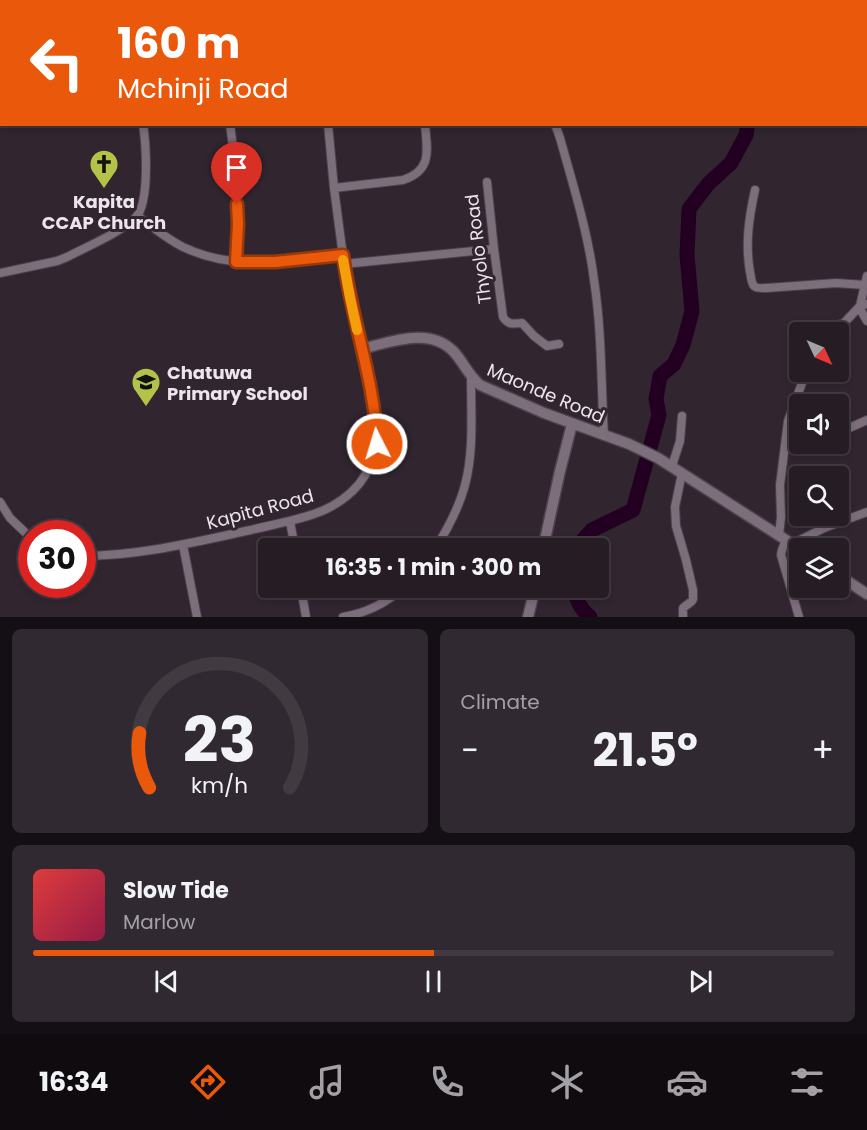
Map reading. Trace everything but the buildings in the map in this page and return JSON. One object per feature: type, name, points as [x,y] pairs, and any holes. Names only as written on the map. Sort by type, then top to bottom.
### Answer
[{"type":"street","points":[[0,273],[67,257],[127,225],[138,216],[147,159],[143,126]]},
{"type":"street","points":[[230,126],[238,224],[236,262]]},
{"type":"street","name":"Kapita Road","points":[[96,556],[111,556],[183,545],[290,521],[319,512],[338,502],[359,484],[373,459],[377,444],[376,428],[343,260],[328,126]]},
{"type":"street","points":[[334,188],[413,177],[425,163],[427,153],[425,126]]},
{"type":"street","points":[[556,126],[590,250],[599,316],[604,436]]},
{"type":"street","name":"Thyolo Road","points":[[487,182],[503,317],[511,324],[522,323],[547,346],[559,344]]},
{"type":"street","points":[[755,190],[748,227],[747,257],[754,286],[768,288],[866,281],[864,305],[860,309],[867,321]]},
{"type":"street","points":[[138,216],[183,247],[236,262],[343,260],[494,249]]},
{"type":"street","points":[[845,322],[864,305]]},
{"type":"street","name":"Maonde Road","points":[[361,349],[412,338],[437,340],[452,350],[471,378],[480,386],[572,424],[629,444],[658,458],[789,541]]},
{"type":"street","points":[[441,538],[465,486],[471,448],[471,378]]},
{"type":"street","points":[[789,539],[781,518],[780,485],[788,421],[802,382]]},
{"type":"street","points":[[682,416],[677,469],[676,526],[693,590],[693,598],[684,607],[683,617]]},
{"type":"street","points":[[849,428],[867,420]]},
{"type":"street","points":[[545,538],[572,424]]},
{"type":"street","points":[[785,448],[789,447]]},
{"type":"street","points":[[0,502],[18,526]]},
{"type":"street","points":[[801,538],[867,512]]},
{"type":"street","points":[[290,521],[292,538]]},
{"type":"street","points":[[789,543],[782,550],[781,555],[789,583]]},
{"type":"street","points":[[183,545],[197,617]]},
{"type":"street","points":[[849,582],[867,594]]},
{"type":"street","points":[[303,598],[306,617]]},
{"type":"street","points":[[343,617],[362,613],[391,598]]},
{"type":"street","points":[[528,617],[533,598]]},
{"type":"street","points":[[793,598],[799,617]]},
{"type":"waterway","points":[[585,538],[592,530],[633,510],[659,415],[656,399],[660,376],[674,364],[683,345],[692,311],[687,255],[689,209],[708,184],[731,163],[746,135],[748,126]]},
{"type":"waterway","points":[[577,598],[590,617]]},
{"type":"slow traffic","points":[[343,260],[357,330]]},
{"type":"place","name":"Kapita CCAP Church","points":[[104,190]]},
{"type":"place","name":"Chatuwa Primary School","points":[[146,408]]},
{"type":"route","points":[[237,204],[236,262],[275,262],[343,255],[374,410],[377,444]]}]
